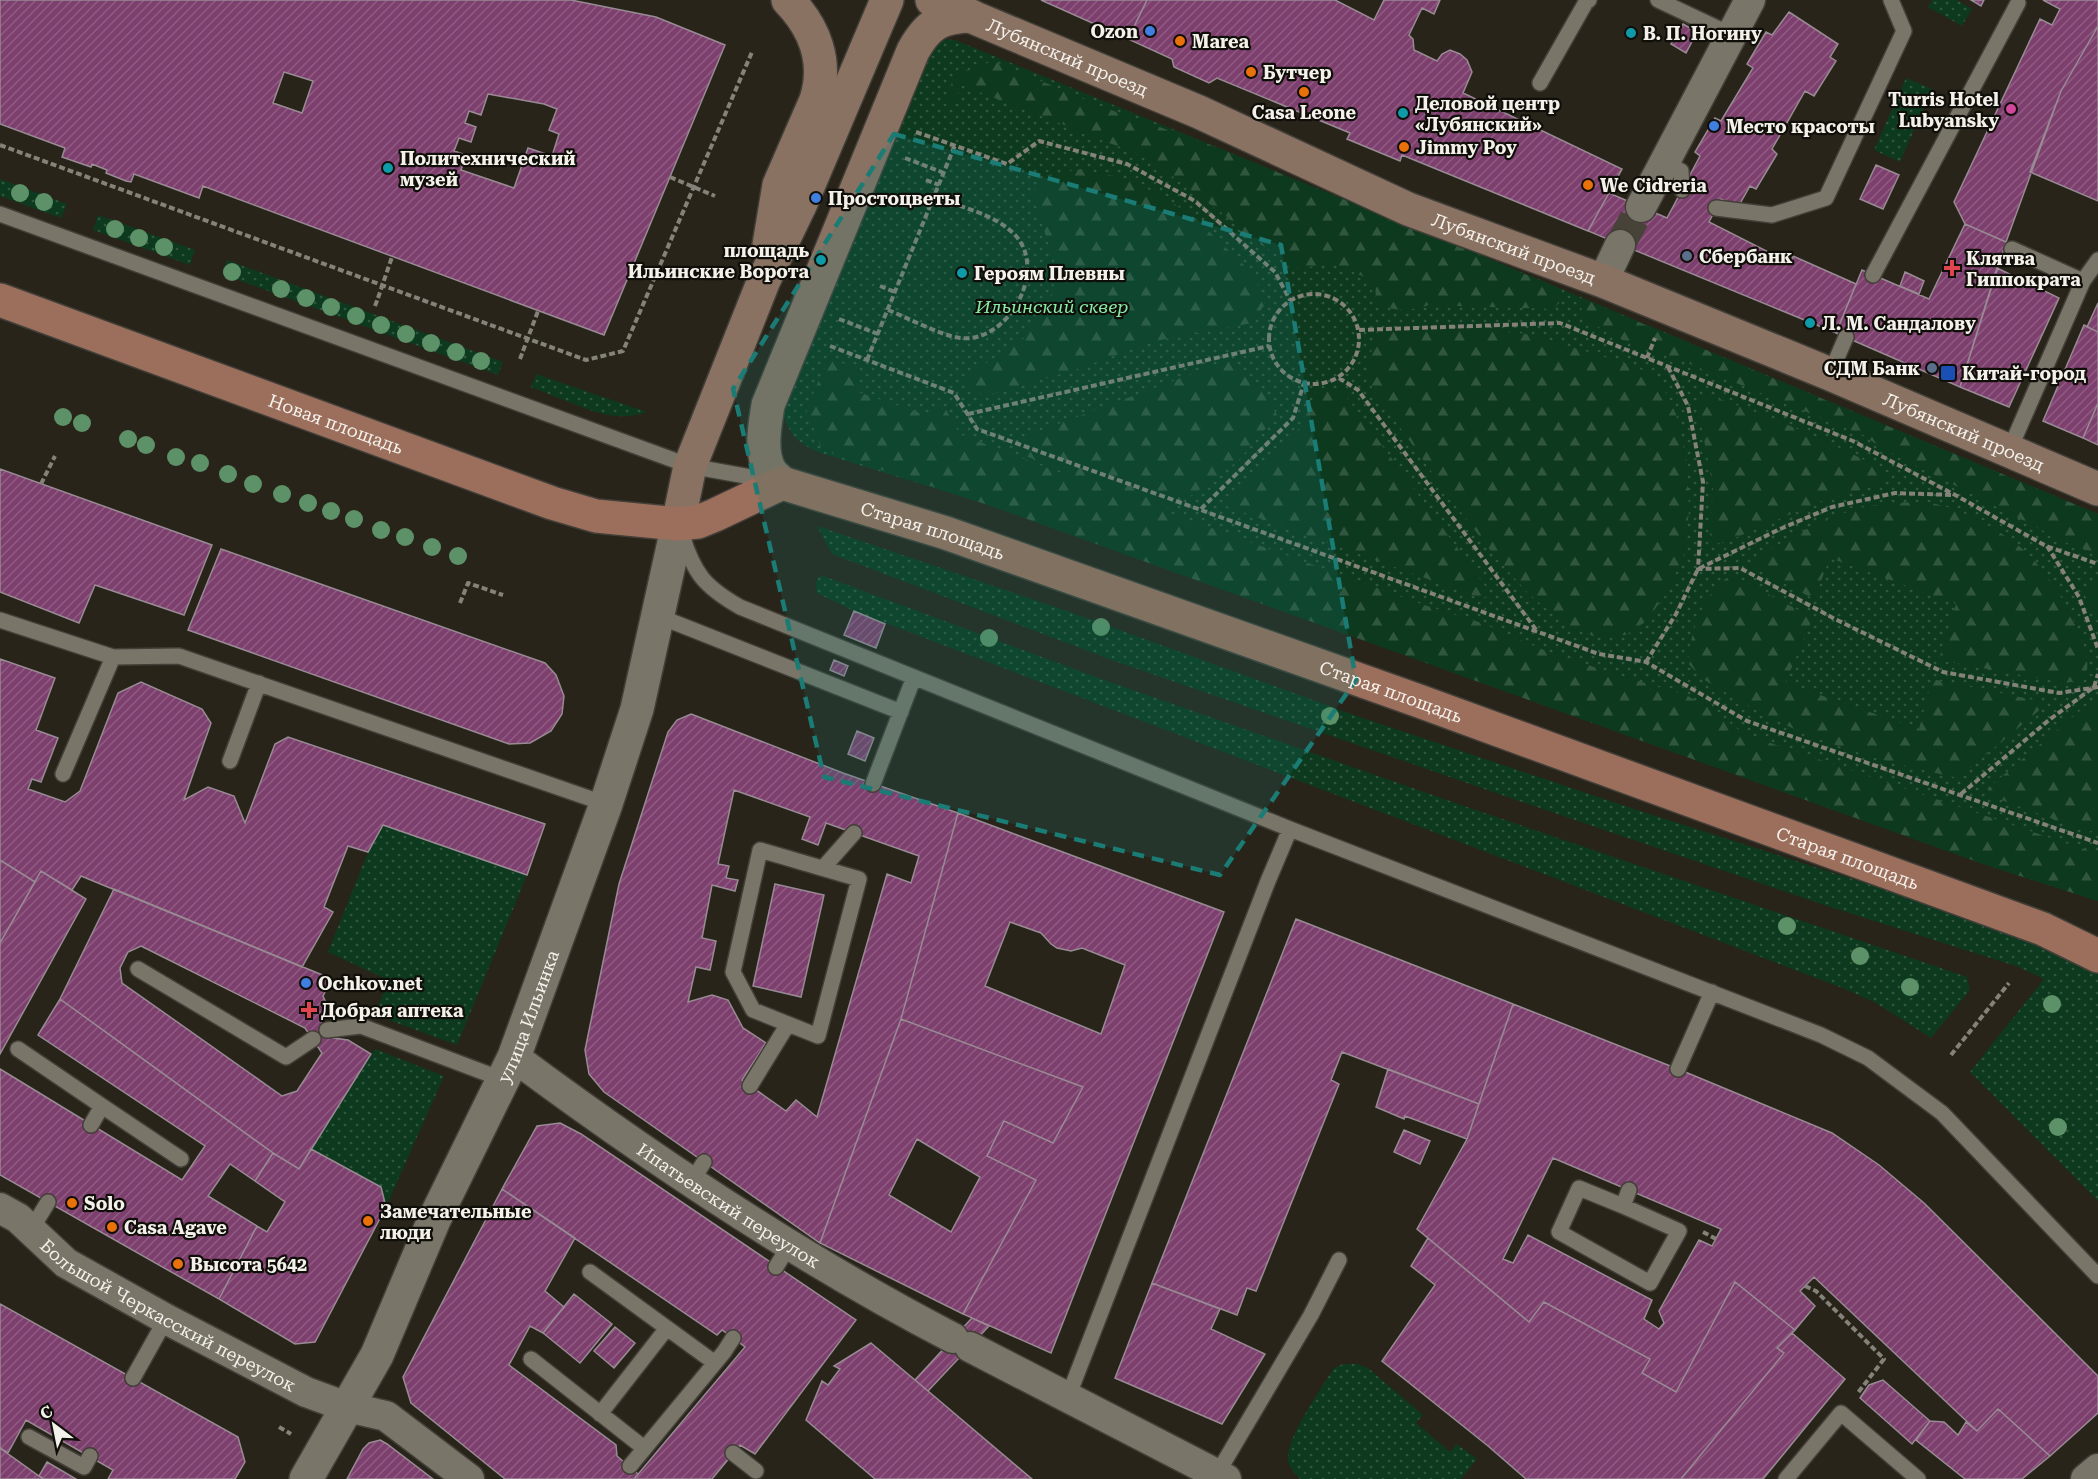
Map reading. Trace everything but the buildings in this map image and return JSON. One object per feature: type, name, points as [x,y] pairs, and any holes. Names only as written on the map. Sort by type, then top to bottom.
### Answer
[{"type":"main road","points":[[764,280],[779,185],[821,86],[821,58],[814,36],[789,0]]},
{"type":"main road","points":[[887,0],[801,203],[764,280],[690,466],[678,524],[698,522],[782,483],[771,472],[765,453],[764,429],[768,405],[913,51],[927,29],[939,21],[954,16],[970,15]]},
{"type":"main road","name":"Лубянский проезд","points":[[932,0],[1199,112],[1408,209],[1603,281],[1830,374],[2098,489]]},
{"type":"main road","name":"Новая площадь","points":[[0,300],[552,503],[596,516],[678,524]]},
{"type":"main road","name":"Старая площадь","points":[[782,483],[946,533],[1407,697],[2043,929],[2098,956]]},
{"type":"street","points":[[1641,207],[1750,0]]},
{"type":"street","points":[[1603,281],[1620,245]]},
{"type":"street","name":"улица Ильинка","points":[[306,1479],[376,1355],[434,1220],[509,1069],[606,804],[637,709],[678,524]]},
{"type":"street","name":"Ипатьевский переулок","points":[[509,1069],[698,1172],[783,1256],[962,1342],[1222,1477]]},
{"type":"street","name":"Большой Черкасский переулок","points":[[0,1208],[18,1218],[66,1263],[166,1319],[306,1392],[347,1407],[386,1416],[469,1479]]},
{"type":"street","points":[[2086,1479],[2098,1469]]},
{"type":"lane","points":[[1540,83],[1589,0]]},
{"type":"lane","points":[[1658,0],[1732,35]]},
{"type":"lane","points":[[1716,208],[1772,215],[1826,198],[1904,31],[1891,0]]},
{"type":"lane","points":[[1873,275],[2018,3]]},
{"type":"lane","points":[[1664,162],[1681,171],[1682,190]]},
{"type":"lane","points":[[0,214],[690,466],[782,483]]},
{"type":"lane","points":[[2012,249],[2083,281]]},
{"type":"lane","points":[[2009,451],[2083,281],[2098,260]]},
{"type":"lane","points":[[1830,374],[1846,337]]},
{"type":"lane","points":[[678,524],[689,557],[702,579],[720,596],[740,607],[1290,829],[1821,1035],[1868,1058],[1942,1113],[2098,1276]]},
{"type":"lane","points":[[658,616],[901,711]]},
{"type":"lane","points":[[0,620],[113,657],[179,656],[606,804]]},
{"type":"lane","points":[[63,774],[113,657]]},
{"type":"lane","points":[[873,784],[915,677]]},
{"type":"lane","points":[[230,761],[259,683]]},
{"type":"lane","points":[[1068,1397],[1264,890],[1290,829]]},
{"type":"lane","points":[[823,868],[854,833]]},
{"type":"lane","points":[[760,850],[859,879],[818,1036],[788,1024],[753,1010],[733,972],[760,850]]},
{"type":"lane","points":[[138,969],[286,1057],[313,1039]]},
{"type":"lane","points":[[1678,1069],[1712,992]]},
{"type":"lane","points":[[750,1086],[788,1024]]},
{"type":"lane","points":[[327,1029],[361,1026],[509,1069]]},
{"type":"lane","points":[[18,1049],[181,1158]]},
{"type":"lane","points":[[92,1125],[102,1106]]},
{"type":"lane","points":[[1579,1188],[1623,1206],[1679,1231],[1650,1283],[1559,1232],[1579,1188]]},
{"type":"lane","points":[[1623,1206],[1629,1190]]},
{"type":"lane","points":[[31,1230],[48,1202]]},
{"type":"lane","points":[[1222,1477],[1339,1260]]},
{"type":"lane","points":[[590,1272],[715,1363]]},
{"type":"lane","points":[[133,1378],[166,1319]]},
{"type":"lane","points":[[600,1414],[667,1328]]},
{"type":"lane","points":[[630,1466],[644,1448],[683,1411],[733,1338]]},
{"type":"lane","points":[[531,1359],[644,1448]]},
{"type":"lane","points":[[1786,1479],[1841,1413],[1917,1479]]},
{"type":"lane","points":[[29,1437],[84,1467],[90,1456]]},
{"type":"lane","points":[[734,1453],[756,1472]]},
{"type":"path","points":[[0,145],[586,360],[623,351],[752,52]]},
{"type":"path","points":[[907,129],[1007,164],[1039,141],[1127,164],[1196,201],[1275,272],[1290,300]]},
{"type":"path","points":[[867,360],[955,145]]},
{"type":"path","points":[[896,154],[944,173]]},
{"type":"path","points":[[670,177],[715,196]]},
{"type":"path","points":[[926,180],[939,185]]},
{"type":"path","points":[[888,310],[961,338],[980,336],[997,326],[1013,311],[1023,294],[1027,275],[1025,256],[1018,238],[994,220],[934,197]]},
{"type":"path","points":[[375,306],[392,257]]},
{"type":"path","points":[[880,286],[895,292]]},
{"type":"path","points":[[1307,294],[1325,294],[1341,302],[1353,314],[1359,330],[1359,348],[1352,365],[1339,378],[1322,384],[1304,383],[1288,376],[1275,363],[1269,346],[1270,328],[1277,312],[1290,300],[1307,294]]},
{"type":"path","points":[[520,360],[538,311]]},
{"type":"path","points":[[831,315],[878,334]]},
{"type":"path","points":[[1359,330],[1560,323],[1853,441],[2046,546],[2098,564]]},
{"type":"path","points":[[1647,358],[1656,335]]},
{"type":"path","points":[[820,342],[954,393],[977,429],[1599,654],[1646,662],[1747,721],[2098,843]]},
{"type":"path","points":[[968,414],[1269,346]]},
{"type":"path","points":[[1646,662],[1676,614],[1698,569],[1703,482],[1688,406],[1668,366]]},
{"type":"path","points":[[1339,378],[1358,390],[1537,631]]},
{"type":"path","points":[[1201,509],[1293,418],[1304,383]]},
{"type":"path","points":[[41,484],[55,456]]},
{"type":"path","points":[[1698,569],[1780,529],[1832,507],[1895,493],[1957,496]]},
{"type":"path","points":[[2046,546],[2079,597],[2098,649]]},
{"type":"path","points":[[1698,569],[1740,568],[1835,619],[1943,672],[2059,693],[2096,687]]},
{"type":"path","points":[[460,603],[468,583],[503,595]]},
{"type":"path","points":[[1960,794],[2049,720],[2096,687],[2098,674]]},
{"type":"path","points":[[1950,1055],[2009,983]]},
{"type":"path","points":[[1805,1286],[1816,1291],[1884,1359],[1841,1413]]},
{"type":"highlighted area","points":[[894,134],[1281,245],[1356,680],[1220,875],[824,777],[733,389]]},
{"type":"green space","points":[[1932,0],[1957,0],[1972,9],[1962,26],[1928,7]]},
{"type":"green space","name":"Ильинский сквер","points":[[940,39],[955,40],[1485,257],[2098,514],[2098,901],[1986,865],[992,506],[821,453],[801,442],[787,425],[783,410],[924,56]]},
{"type":"green space","points":[[993,61],[1108,109],[1211,145],[1561,289],[1563,299],[1553,309],[1429,305],[1408,310],[1388,308],[1376,301],[1375,282],[1336,264],[1299,268],[1248,237],[1227,217],[1160,167],[1131,151],[961,85],[953,106],[943,102],[956,74]]},
{"type":"green space","points":[[1906,78],[1932,89],[1900,162],[1874,150]]},
{"type":"green space","points":[[1081,169],[1123,178],[1161,195],[1195,218],[1254,275],[1265,304],[1252,323],[1155,341],[1072,371],[985,396],[974,390],[965,379],[972,371],[1024,338],[1045,309],[1053,289],[1056,267],[1032,193],[1048,175]]},
{"type":"green space","points":[[0,179],[67,204],[61,218],[0,196]]},
{"type":"green space","points":[[98,215],[195,250],[190,265],[93,230]]},
{"type":"green space","points":[[227,260],[503,362],[498,375],[222,274]]},
{"type":"green space","points":[[1588,301],[2098,514],[2098,554],[2067,543],[1882,448],[1863,435],[1685,362],[1612,336],[1582,316],[1581,305]]},
{"type":"green space","points":[[1468,329],[1528,334],[1635,366],[1660,381],[1676,414],[1687,462],[1689,511],[1684,554],[1667,593],[1645,622],[1626,635],[1597,637],[1567,627],[1528,593],[1498,560],[1453,502],[1372,388],[1368,368],[1375,333],[1388,330],[1445,332]]},
{"type":"green space","points":[[829,358],[863,371],[855,391],[926,415],[944,407],[956,429],[962,435],[1094,486],[1024,455],[1019,448],[1020,440],[1229,360],[1260,385],[1277,415],[1238,461],[1192,495],[1167,508],[1156,508],[1424,605],[1482,623],[1546,651],[1686,695],[1716,712],[1744,734],[2098,854],[2098,901],[1986,865],[991,506],[822,450],[806,409]]},
{"type":"green space","points":[[536,374],[647,412],[622,416],[587,409],[531,387]]},
{"type":"green space","points":[[1318,388],[1340,388],[1488,590],[1486,597],[1475,596],[1223,505],[1298,430]]},
{"type":"green space","points":[[1703,393],[1814,436],[1861,458],[1890,477],[1882,484],[1819,502],[1721,544],[1710,539],[1713,487],[1697,403]]},
{"type":"green space","points":[[1890,503],[1936,504],[1964,513],[2019,546],[2053,584],[2071,615],[2086,655],[2087,668],[2083,677],[2064,683],[1939,660],[1956,604],[1830,558],[1814,599],[1749,565],[1786,540],[1826,520],[1858,509]]},
{"type":"green space","points":[[817,526],[1064,610],[1354,715],[1634,809],[1993,924],[2098,973],[2098,1201],[1970,1072],[2044,979],[2019,967],[1827,906],[1112,660],[832,554]]},
{"type":"green space","points":[[823,576],[1104,680],[1461,805],[1967,977],[1970,990],[1931,1038],[1876,1003],[1845,989],[854,611],[817,593],[815,583],[819,577]]},
{"type":"green space","points":[[1728,577],[1736,577],[1813,618],[1785,683],[1919,729],[1932,679],[2048,703],[1958,778],[1840,747],[1773,719],[1701,678],[1688,663],[1699,615],[1711,594]]},
{"type":"green space","points":[[2098,581],[2098,621],[2085,596],[2089,583]]},
{"type":"green space","points":[[2098,700],[2098,833],[2069,825],[1988,795],[1988,788],[2087,705]]},
{"type":"green space","points":[[383,825],[527,875],[457,1045],[375,1015],[388,980],[328,952],[368,852]]},
{"type":"green space","points":[[375,1049],[444,1076],[386,1207],[380,1186],[311,1149]]},
{"type":"green space","points":[[1343,1364],[1357,1364],[1368,1368],[1423,1415],[1416,1423],[1450,1452],[1457,1444],[1477,1459],[1461,1479],[1300,1479],[1288,1462],[1293,1438],[1334,1368]]},
{"type":"tunnel","points":[[1620,245],[1641,207]]},
{"type":"place","name":"Ozon","points":[[1150,31]]},
{"type":"place","name":"В. П. Ногину","points":[[1631,33]]},
{"type":"place","name":"Marea","points":[[1180,41]]},
{"type":"place","name":"Бутчер","points":[[1251,72]]},
{"type":"place","name":"Casa Leone","points":[[1304,92]]},
{"type":"place","name":"Turris Hotel Lubyansky","points":[[2011,109]]},
{"type":"place","name":"Деловой центр «Лубянский»","points":[[1403,113]]},
{"type":"place","name":"Место красоты","points":[[1714,126]]},
{"type":"place","name":"Jimmy Poy","points":[[1404,147]]},
{"type":"place","name":"Политехнический музей","points":[[388,168]]},
{"type":"place","name":"We Cidreria","points":[[1588,185]]},
{"type":"place","name":"Простоцветы","points":[[816,198]]},
{"type":"place","name":"Сбербанк","points":[[1687,256]]},
{"type":"place","name":"площадь Ильинские Ворота","points":[[821,260]]},
{"type":"place","name":"Клятва Гиппократа","points":[[1952,268]]},
{"type":"place","name":"Героям Плевны","points":[[962,273]]},
{"type":"place","name":"Л. М. Сандалову","points":[[1810,323]]},
{"type":"place","name":"СДМ Банк","points":[[1932,368]]},
{"type":"place","name":"Китай-город","points":[[1948,373]]},
{"type":"place","name":"Ochkov.net","points":[[306,983]]},
{"type":"place","name":"Добрая аптека","points":[[309,1010]]},
{"type":"place","name":"Solo","points":[[72,1203]]},
{"type":"place","name":"Замечательные люди","points":[[368,1221]]},
{"type":"place","name":"Casa Agave","points":[[112,1227]]},
{"type":"place","name":"Высота 5642","points":[[178,1264]]}]
